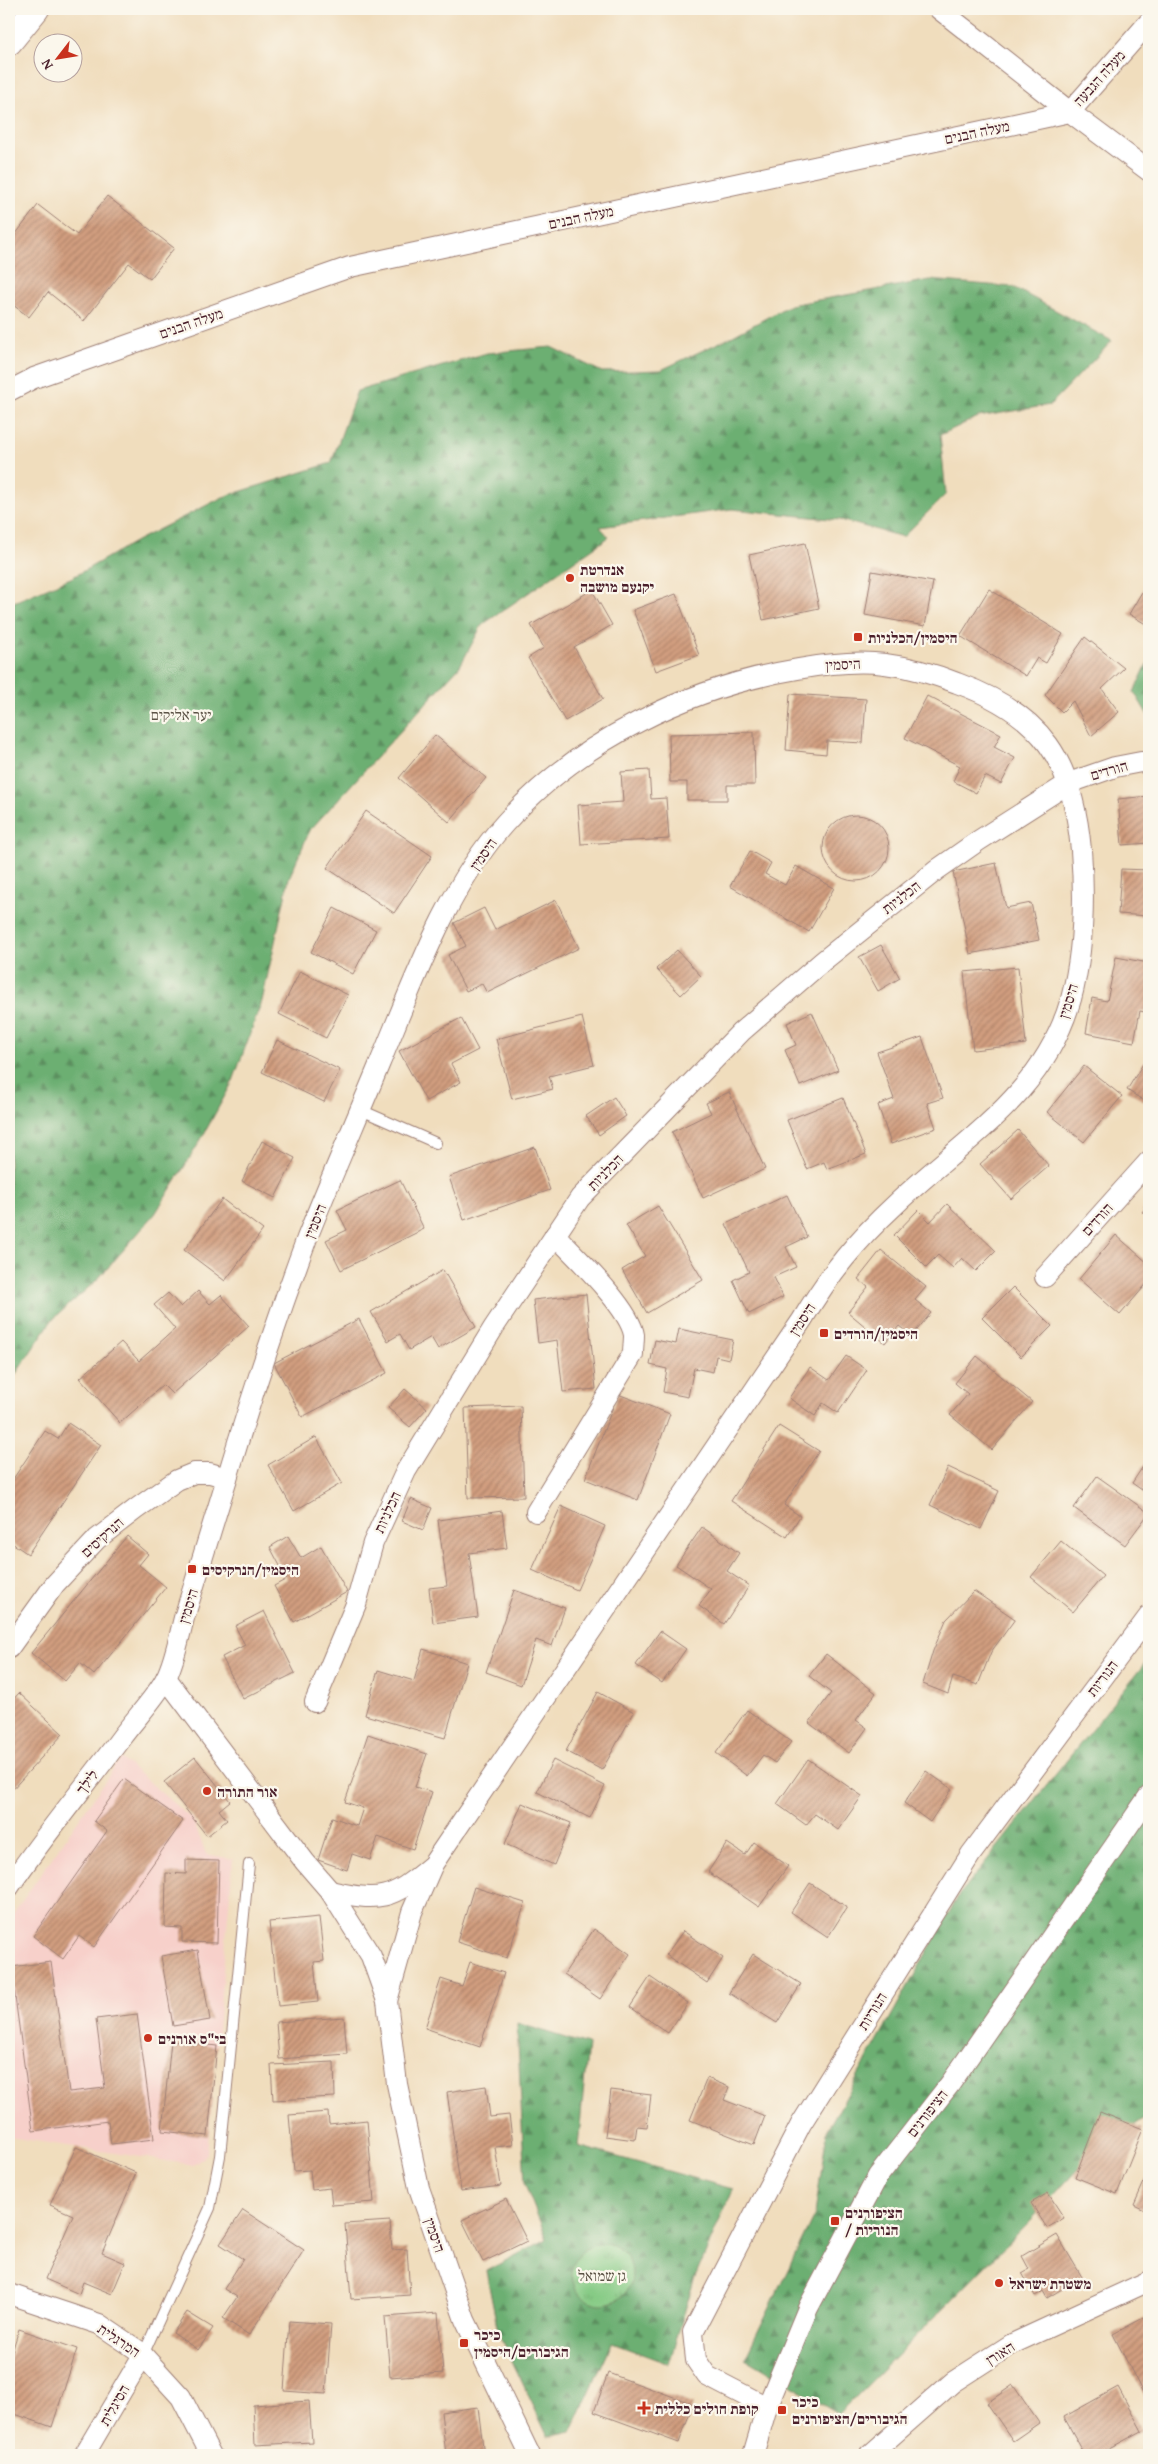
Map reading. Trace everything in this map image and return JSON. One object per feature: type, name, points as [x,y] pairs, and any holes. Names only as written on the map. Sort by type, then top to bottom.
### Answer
[{"type":"street","points":[[9,42],[36,9]]},
{"type":"street","points":[[938,9],[1149,171]]},
{"type":"street","name":"מעלה הגבעה","points":[[1070,112],[1149,22]]},
{"type":"street","name":"מעלה הבנים","points":[[9,391],[34,378],[350,267],[1070,112]]},
{"type":"street","name":"היסמין","points":[[387,2001],[412,1912],[433,1864],[802,1320],[830,1275],[858,1241],[898,1201],[981,1132],[1017,1096],[1050,1049],[1069,1005],[1082,949],[1084,885],[1079,827],[1069,783],[1044,739],[1023,716],[988,694],[933,674],[881,663],[830,664],[773,673],[685,700],[627,728],[575,760],[504,824],[476,861],[451,905],[420,968],[308,1238],[271,1341],[166,1678],[305,1862],[330,1891],[370,1956],[387,2001],[397,2084],[419,2188],[465,2320],[530,2455]]},
{"type":"street","name":"הורדים","points":[[1069,783],[1115,767],[1141,762],[1149,763]]},
{"type":"street","name":"הכלניות","points":[[316,1702],[356,1604],[373,1543],[406,1471],[453,1391],[580,1198],[741,1032],[877,916],[978,840],[1069,783]]},
{"type":"street","name":"הורדים","points":[[1045,1277],[1149,1161]]},
{"type":"street","points":[[536,1512],[633,1354],[634,1334],[624,1316],[606,1290],[555,1235]]},
{"type":"street","name":"הנרקיסים","points":[[9,1648],[55,1584],[97,1539],[177,1480],[194,1473],[227,1478]]},
{"type":"street","name":"הנוריות","points":[[767,2407],[707,2376],[696,2360],[693,2332],[801,2124],[971,1854],[1149,1616]]},
{"type":"street","name":"לילך","points":[[9,1887],[35,1848],[82,1790],[166,1678]]},
{"type":"street","name":"הציפורנים","points":[[753,2455],[767,2407],[808,2308],[878,2176],[950,2084],[1149,1796]]},
{"type":"street","name":"היסמין","points":[[330,1891],[363,1898],[383,1896],[403,1889],[433,1864]]},
{"type":"street","name":"האורן","points":[[870,2455],[953,2382],[1012,2344],[1149,2281]]},
{"type":"street","name":"המרגלית","points":[[9,2294],[99,2324],[143,2355],[181,2397],[211,2455]]},
{"type":"street","name":"הסיגלית","points":[[84,2455],[143,2355]]},
{"type":"lane","points":[[361,1110],[436,1143]]},
{"type":"lane","points":[[143,2355],[210,2208],[220,2156],[249,1864]]},
{"type":"shaded area","points":[[121,1758],[193,1820],[206,1854],[233,1859],[207,2155],[193,2165],[9,2137],[9,1920]]},
{"type":"green space","name":"יער אליקים","points":[[930,280],[1013,287],[1112,341],[1050,405],[978,417],[940,435],[946,494],[903,537],[840,520],[732,509],[600,527],[609,537],[482,625],[460,666],[310,830],[289,878],[262,1001],[233,1081],[199,1143],[155,1214],[97,1280],[52,1320],[9,1384],[9,604],[73,577],[138,540],[223,497],[331,463],[357,391],[487,353],[551,347],[602,372],[661,370],[733,336],[790,305]]},
{"type":"green space","points":[[1147,664],[1149,664],[1149,717],[1134,692]]},
{"type":"green space","points":[[1149,1658],[1149,2115],[1089,2157],[1030,2221],[839,2414],[745,2358],[815,2214],[827,2131],[959,1895]]},
{"type":"green space","points":[[517,2023],[588,2045],[578,2146],[733,2189],[694,2280],[669,2364],[612,2343],[571,2432],[548,2437],[498,2331],[486,2271],[547,2239],[525,2185]]},
{"type":"green space","name":"גן שמואל","points":[[596,2244],[608,2244],[619,2249],[627,2257],[632,2268],[630,2286],[619,2299],[608,2304],[596,2304],[585,2299],[577,2291],[572,2280],[572,2268],[577,2257],[585,2249]]},
{"type":"building","points":[[107,196],[174,248],[150,279],[129,263],[84,321],[48,292],[29,317],[9,302],[9,243],[38,205],[77,235]]},
{"type":"building","points":[[805,543],[819,608],[763,620],[749,555]]},
{"type":"building","points":[[872,571],[933,582],[925,626],[865,615]]},
{"type":"building","points":[[1149,580],[1149,626],[1129,614]]},
{"type":"building","points":[[989,589],[1063,634],[1046,663],[1037,658],[1026,676],[960,636]]},
{"type":"building","points":[[592,590],[612,625],[574,647],[603,699],[565,721],[528,658],[544,648],[531,625]]},
{"type":"building","points":[[676,594],[699,655],[656,671],[633,610]]},
{"type":"building","points":[[1085,637],[1124,668],[1102,689],[1119,712],[1091,736],[1073,701],[1062,712],[1045,695]]},
{"type":"building","points":[[790,694],[866,699],[863,743],[827,741],[826,754],[786,750]]},
{"type":"building","points":[[927,696],[1001,734],[994,747],[1015,758],[1001,784],[985,776],[976,793],[953,781],[960,766],[905,738]]},
{"type":"building","points":[[754,732],[755,785],[727,785],[727,800],[687,800],[687,782],[670,782],[669,734]]},
{"type":"building","points":[[435,735],[486,778],[449,822],[399,778]]},
{"type":"building","points":[[649,770],[651,799],[666,798],[669,839],[581,844],[578,805],[623,802],[621,772]]},
{"type":"building","points":[[1149,796],[1149,843],[1122,845],[1118,799]]},
{"type":"building","points":[[366,811],[432,856],[394,913],[327,868]]},
{"type":"building","points":[[856,815],[868,818],[879,825],[886,836],[889,848],[886,860],[879,871],[868,878],[856,881],[844,878],[833,871],[826,860],[823,848],[826,836],[833,825],[844,818]]},
{"type":"building","points":[[750,851],[771,863],[765,874],[785,885],[796,866],[834,888],[809,932],[730,886]]},
{"type":"building","points":[[996,863],[1006,908],[1031,903],[1039,940],[970,954],[953,872]]},
{"type":"building","points":[[1121,869],[1149,870],[1149,916],[1118,914]]},
{"type":"building","points":[[556,900],[579,948],[487,993],[482,984],[466,991],[448,955],[466,946],[454,923],[484,908],[495,930]]},
{"type":"building","points":[[334,908],[376,930],[353,974],[311,952]]},
{"type":"building","points":[[881,945],[900,978],[878,991],[859,957]]},
{"type":"building","points":[[677,950],[701,976],[681,995],[656,969]]},
{"type":"building","points":[[1116,957],[1149,963],[1149,1013],[1140,1011],[1134,1042],[1086,1033],[1092,998],[1107,1001]]},
{"type":"building","points":[[1018,967],[1026,1044],[973,1050],[964,972]]},
{"type":"building","points":[[300,971],[348,995],[326,1038],[279,1014]]},
{"type":"building","points":[[812,1012],[838,1070],[800,1086],[785,1050],[796,1045],[787,1023]]},
{"type":"building","points":[[582,1017],[594,1065],[549,1076],[553,1089],[512,1099],[496,1039]]},
{"type":"building","points":[[461,1018],[478,1050],[451,1064],[461,1082],[426,1101],[399,1051]]},
{"type":"building","points":[[922,1037],[943,1098],[927,1103],[936,1128],[891,1144],[878,1105],[894,1099],[877,1052]]},
{"type":"building","points":[[277,1040],[340,1070],[324,1102],[262,1072]]},
{"type":"building","points":[[1144,1062],[1149,1065],[1149,1104],[1127,1090]]},
{"type":"building","points":[[1084,1066],[1122,1096],[1084,1142],[1047,1112]]},
{"type":"building","points":[[729,1092],[765,1169],[703,1198],[672,1132],[711,1113],[706,1103]]},
{"type":"building","points":[[614,1097],[626,1116],[599,1135],[586,1116]]},
{"type":"building","points":[[843,1098],[866,1154],[827,1169],[824,1162],[807,1169],[787,1120]]},
{"type":"building","points":[[1018,1130],[1049,1166],[1011,1199],[980,1164]]},
{"type":"building","points":[[262,1141],[295,1158],[275,1198],[242,1181]]},
{"type":"building","points":[[535,1147],[550,1190],[464,1220],[449,1177]]},
{"type":"building","points":[[400,1180],[424,1229],[341,1270],[326,1240],[347,1230],[337,1210]]},
{"type":"building","points":[[787,1195],[807,1237],[786,1247],[796,1267],[774,1277],[783,1297],[749,1314],[733,1280],[749,1272],[726,1224]]},
{"type":"building","points":[[222,1199],[263,1230],[225,1281],[184,1250]]},
{"type":"building","points":[[1149,1203],[1149,1218],[1142,1212]]},
{"type":"building","points":[[947,1204],[996,1251],[976,1271],[962,1258],[953,1268],[938,1255],[926,1267],[894,1235],[918,1210],[930,1222]]},
{"type":"building","points":[[658,1206],[703,1280],[647,1313],[622,1270],[645,1256],[626,1225]]},
{"type":"building","points":[[1116,1235],[1149,1264],[1149,1281],[1120,1315],[1079,1279]]},
{"type":"building","points":[[881,1250],[926,1287],[915,1300],[931,1313],[912,1336],[899,1326],[885,1343],[848,1312],[868,1287],[858,1279]]},
{"type":"building","points":[[443,1270],[476,1327],[438,1349],[431,1337],[409,1350],[400,1334],[388,1341],[371,1312]]},
{"type":"building","points":[[1013,1287],[1052,1326],[1021,1357],[982,1318]]},
{"type":"building","points":[[198,1291],[210,1304],[221,1295],[249,1326],[172,1394],[163,1385],[120,1423],[80,1378],[121,1342],[139,1361],[175,1329],[154,1305],[168,1293],[181,1307]]},
{"type":"building","points":[[586,1294],[596,1389],[563,1392],[557,1340],[538,1343],[533,1300]]},
{"type":"building","points":[[359,1319],[387,1373],[302,1417],[274,1363]]},
{"type":"building","points":[[679,1329],[733,1340],[729,1359],[716,1356],[713,1372],[694,1368],[688,1397],[663,1392],[667,1369],[650,1365],[655,1340],[676,1344]]},
{"type":"building","points":[[846,1356],[867,1370],[838,1413],[823,1403],[815,1416],[789,1398],[810,1367],[829,1380]]},
{"type":"building","points":[[977,1356],[1032,1402],[992,1450],[950,1415],[968,1394],[955,1383]]},
{"type":"building","points":[[405,1389],[427,1408],[410,1427],[388,1408]]},
{"type":"building","points":[[618,1394],[670,1414],[638,1500],[585,1479]]},
{"type":"building","points":[[521,1406],[524,1497],[468,1498],[465,1408]]},
{"type":"building","points":[[68,1423],[101,1445],[28,1554],[9,1541],[9,1485],[45,1431],[58,1439]]},
{"type":"building","points":[[779,1426],[819,1451],[784,1505],[800,1516],[787,1537],[731,1501]]},
{"type":"building","points":[[316,1437],[342,1483],[294,1511],[268,1465]]},
{"type":"building","points":[[1146,1462],[1149,1464],[1149,1495],[1132,1483]]},
{"type":"building","points":[[948,1467],[999,1491],[981,1529],[930,1505]]},
{"type":"building","points":[[1097,1476],[1149,1513],[1125,1545],[1074,1508]]},
{"type":"building","points":[[411,1499],[432,1508],[423,1530],[402,1521]]},
{"type":"building","points":[[561,1506],[605,1526],[577,1590],[532,1570]]},
{"type":"building","points":[[502,1511],[507,1548],[469,1553],[478,1617],[433,1623],[429,1588],[447,1586],[438,1520]]},
{"type":"building","points":[[702,1527],[739,1553],[727,1571],[749,1586],[724,1624],[699,1606],[711,1589],[676,1565]]},
{"type":"building","points":[[127,1536],[148,1554],[139,1565],[166,1587],[94,1675],[80,1663],[65,1681],[31,1653]]},
{"type":"building","points":[[288,1536],[301,1558],[321,1546],[347,1592],[294,1622],[274,1586],[287,1579],[270,1547]]},
{"type":"building","points":[[1061,1541],[1103,1576],[1073,1612],[1031,1577]]},
{"type":"building","points":[[514,1590],[565,1608],[552,1646],[536,1640],[521,1685],[486,1672]]},
{"type":"building","points":[[974,1591],[1015,1619],[991,1652],[978,1685],[953,1677],[948,1694],[923,1684],[933,1651],[946,1620]]},
{"type":"building","points":[[264,1611],[295,1673],[243,1699],[222,1657],[245,1645],[235,1626]]},
{"type":"building","points":[[660,1631],[686,1649],[662,1683],[636,1665]]},
{"type":"building","points":[[423,1649],[467,1663],[445,1738],[365,1715],[378,1670],[414,1681]]},
{"type":"building","points":[[826,1654],[876,1693],[856,1720],[867,1728],[849,1753],[809,1723],[831,1693],[809,1676]]},
{"type":"building","points":[[598,1692],[634,1712],[602,1770],[566,1751]]},
{"type":"building","points":[[19,1693],[63,1734],[9,1793],[9,1704]]},
{"type":"building","points":[[747,1710],[791,1742],[775,1763],[763,1755],[747,1776],[716,1753]]},
{"type":"building","points":[[368,1734],[427,1754],[415,1787],[432,1792],[413,1849],[378,1837],[370,1860],[352,1854],[347,1870],[318,1860],[332,1817],[357,1826],[363,1808],[345,1802]]},
{"type":"building","points":[[195,1757],[230,1801],[219,1810],[227,1820],[207,1836],[164,1782]]},
{"type":"building","points":[[808,1759],[862,1796],[838,1830],[815,1814],[806,1825],[777,1804]]},
{"type":"building","points":[[553,1760],[605,1786],[590,1818],[537,1792]]},
{"type":"building","points":[[926,1771],[952,1789],[930,1822],[904,1803]]},
{"type":"building","points":[[124,1779],[183,1821],[94,1947],[79,1936],[63,1959],[33,1936],[107,1831],[94,1821]]},
{"type":"building","points":[[522,1803],[571,1823],[554,1865],[505,1844]]},
{"type":"building","points":[[754,1842],[788,1866],[759,1907],[708,1872],[727,1843],[745,1855]]},
{"type":"building","points":[[186,1860],[219,1861],[217,1943],[182,1942],[182,1928],[165,1927],[166,1873],[186,1874]]},
{"type":"building","points":[[810,1883],[847,1907],[828,1937],[791,1912]]},
{"type":"building","points":[[474,1887],[525,1903],[507,1958],[457,1942]]},
{"type":"building","points":[[319,1917],[324,1961],[314,1962],[318,2002],[278,2006],[269,1922]]},
{"type":"building","points":[[594,1929],[630,1954],[600,1999],[564,1974]]},
{"type":"building","points":[[683,1931],[723,1958],[707,1983],[666,1955]]},
{"type":"building","points":[[198,1950],[210,2020],[173,2026],[161,1956]]},
{"type":"building","points":[[753,1954],[801,1984],[777,2023],[729,1993]]},
{"type":"building","points":[[51,1962],[69,2092],[105,2088],[96,2019],[137,2014],[154,2139],[111,2144],[108,2121],[33,2131],[11,1967]]},
{"type":"building","points":[[470,1962],[504,1973],[480,2047],[425,2028],[441,1979],[462,1986]]},
{"type":"building","points":[[650,1977],[688,2003],[668,2033],[630,2007]]},
{"type":"building","points":[[344,2017],[347,2054],[279,2059],[276,2022]]},
{"type":"building","points":[[171,2041],[217,2046],[208,2136],[162,2131]]},
{"type":"building","points":[[334,2062],[335,2097],[273,2100],[271,2065]]},
{"type":"building","points":[[707,2078],[729,2087],[724,2100],[765,2116],[754,2145],[690,2120]]},
{"type":"building","points":[[486,2086],[490,2117],[509,2115],[513,2145],[495,2147],[501,2186],[461,2191],[447,2092]]},
{"type":"building","points":[[611,2090],[651,2095],[647,2127],[637,2126],[635,2140],[605,2136]]},
{"type":"building","points":[[328,2112],[329,2124],[367,2120],[374,2202],[332,2205],[330,2188],[312,2190],[310,2170],[294,2171],[289,2115]]},
{"type":"building","points":[[1100,2112],[1143,2129],[1117,2194],[1075,2177]]},
{"type":"building","points":[[76,2147],[136,2173],[102,2253],[125,2263],[112,2294],[83,2282],[79,2294],[45,2279],[73,2215],[50,2205]]},
{"type":"building","points":[[1149,2171],[1149,2212],[1134,2205]]},
{"type":"building","points":[[1048,2193],[1064,2218],[1047,2228],[1031,2203]]},
{"type":"building","points":[[506,2199],[527,2241],[483,2262],[462,2220]]},
{"type":"building","points":[[243,2210],[304,2250],[249,2335],[223,2318],[237,2297],[224,2289],[243,2259],[220,2244]]},
{"type":"building","points":[[390,2221],[392,2250],[407,2249],[410,2295],[351,2299],[345,2224]]},
{"type":"building","points":[[1057,2235],[1082,2277],[1047,2298],[1043,2291],[1035,2296],[1022,2273],[1029,2269],[1022,2256]]},
{"type":"building","points":[[187,2312],[213,2328],[198,2350],[173,2333]]},
{"type":"building","points":[[438,2313],[443,2373],[390,2377],[385,2317]]},
{"type":"building","points":[[1149,2315],[1149,2405],[1113,2334]]},
{"type":"building","points":[[289,2321],[331,2324],[326,2394],[284,2391]]},
{"type":"building","points":[[19,2329],[77,2349],[52,2427],[9,2412],[9,2362]]},
{"type":"building","name":"קופת חולים כללית","points":[[608,2373],[693,2404],[679,2443],[594,2412]]},
{"type":"building","points":[[1013,2385],[1039,2423],[1013,2441],[987,2403]]},
{"type":"building","points":[[1118,2387],[1142,2431],[1097,2455],[1085,2455],[1064,2417]]},
{"type":"building","points":[[309,2401],[312,2442],[255,2445],[253,2405]]},
{"type":"building","points":[[478,2407],[484,2455],[446,2455],[441,2412]]},
{"type":"building","points":[[9,2449],[25,2455],[9,2455]]},
{"type":"place","name":"אנדרטת יקנעם מושבה","points":[[570,578]]},
{"type":"place","name":"היסמין/הכלניות","points":[[858,637]]},
{"type":"place","name":"היסמין/הורדים","points":[[824,1333]]},
{"type":"place","name":"היסמין/הנרקיסים","points":[[192,1569]]},
{"type":"place","name":"אור התורה","points":[[207,1791]]},
{"type":"place","name":"בי\"ס אורנים","points":[[148,2038]]},
{"type":"place","name":"הציפורנים / הנוריות","points":[[835,2221]]},
{"type":"place","name":"משטרת ישראל","points":[[999,2283]]},
{"type":"place","name":"כיכר הגיבורים/היסמין","points":[[464,2343]]},
{"type":"place","name":"קופת חולים כללית","points":[[644,2408]]},
{"type":"place","name":"כיכר הגיבורים/הציפורנים","points":[[782,2410]]}]
